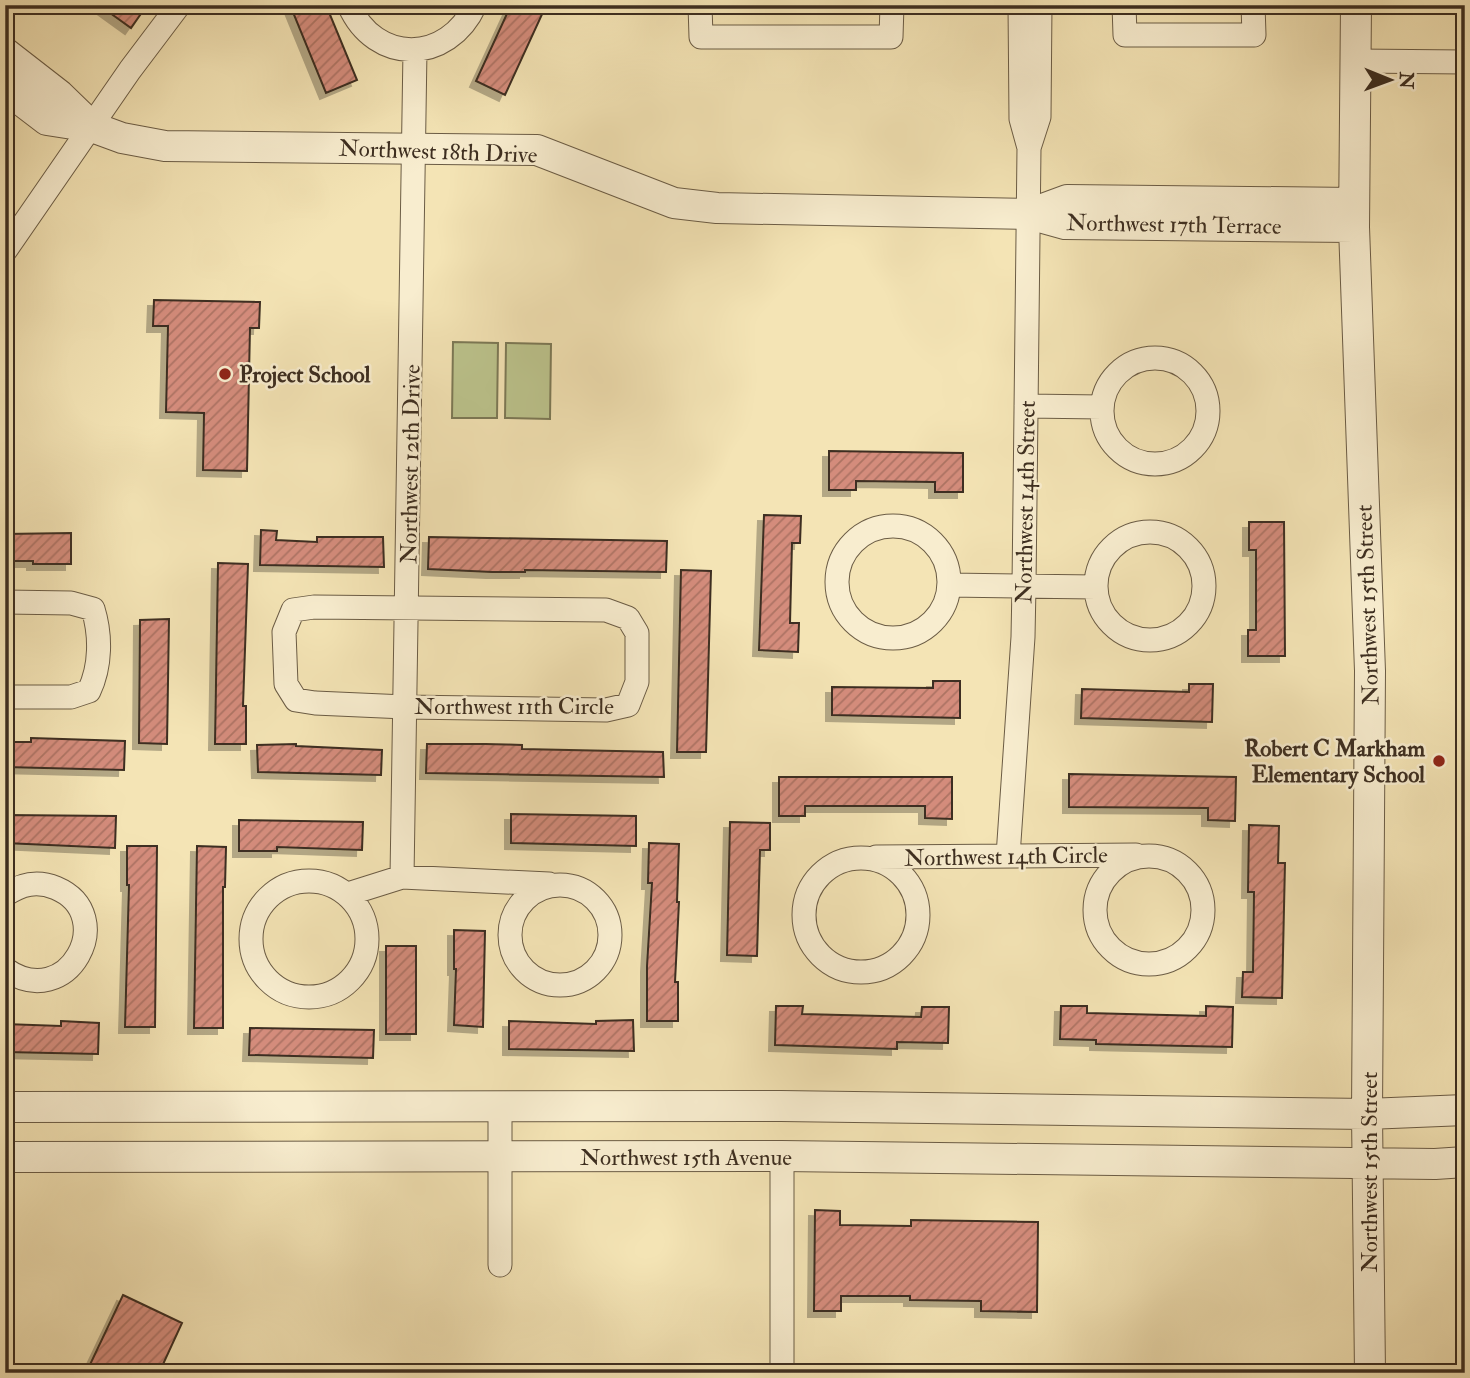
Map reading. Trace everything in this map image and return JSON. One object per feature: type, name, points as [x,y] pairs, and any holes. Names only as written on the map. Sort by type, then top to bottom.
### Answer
[{"type":"street","points":[[5,251],[130,70],[179,5]]},
{"type":"street","points":[[349,5],[355,19],[371,37],[392,47],[415,50],[436,46],[454,35],[468,20],[475,5]]},
{"type":"street","points":[[700,5],[701,37],[891,37],[892,5]]},
{"type":"street","name":"Northwest 14th Street","points":[[1007,856],[1023,637],[1024,586],[1029,148],[1021,119],[1020,5]]},
{"type":"street","name":"Northwest 14th Street","points":[[1029,148],[1039,117],[1040,5]]},
{"type":"street","points":[[1124,5],[1125,35],[1254,35],[1254,5]]},
{"type":"street","name":"Northwest 15th Street","points":[[1356,5],[1354,215],[1370,671],[1367,1114],[1370,1373]]},
{"type":"street","name":"Northwest 12th Drive","points":[[402,877],[415,50]]},
{"type":"street","name":"Northwest 18th Drive","points":[[5,53],[59,95],[92,127]]},
{"type":"street","points":[[1356,61],[1465,62]]},
{"type":"street","name":"Northwest 18th Drive","points":[[5,88],[47,120],[92,127],[122,138],[165,146],[537,150],[674,203],[717,208],[1029,214]]},
{"type":"street","name":"Northwest 17th Terrace","points":[[1029,214],[1067,200],[1354,215]]},
{"type":"street","points":[[1157,357],[1174,360],[1190,370],[1202,384],[1209,402],[1209,420],[1202,438],[1190,452],[1174,462],[1156,465],[1136,462],[1120,452],[1108,437],[1102,419],[1102,407],[1102,400],[1110,382],[1122,368],[1139,360],[1157,357]]},
{"type":"street","points":[[1026,406],[1102,407]]},
{"type":"street","points":[[893,526],[912,529],[929,539],[942,554],[948,572],[948,585],[948,594],[941,612],[928,627],[911,636],[891,639],[873,636],[856,626],[844,611],[837,592],[838,572],[844,554],[857,539],[874,529],[893,526]]},
{"type":"street","points":[[1150,531],[1181,541],[1194,554],[1202,571],[1204,593],[1198,611],[1187,626],[1171,636],[1152,640],[1131,637],[1115,628],[1103,613],[1096,587],[1096,576],[1103,558],[1115,544],[1131,534],[1150,531]]},
{"type":"street","points":[[948,585],[1096,587]]},
{"type":"street","points":[[5,602],[71,603],[93,609],[99,628],[96,675],[89,691],[71,697],[5,696]]},
{"type":"street","name":"Northwest 11th Circle","points":[[314,607],[407,607],[606,610],[628,618],[637,634],[637,682],[628,705],[606,710],[405,707],[296,700],[286,684],[284,632],[293,610],[314,607]]},
{"type":"street","name":"Northwest 14th Circle","points":[[863,857],[882,861],[898,872],[911,887],[918,906],[917,927],[909,946],[896,960],[878,970],[858,972],[841,968],[824,958],[811,943],[805,924],[805,904],[812,884],[826,870],[843,860],[863,857],[1149,855],[1168,858],[1185,868],[1197,882],[1203,900],[1203,920],[1196,938],[1184,952],[1167,962],[1148,964],[1129,961],[1113,950],[1101,935],[1095,917],[1096,898],[1102,883],[1114,868],[1130,858],[1149,855]]},
{"type":"street","points":[[348,894],[359,908],[368,940],[363,960],[353,978],[332,993],[312,998],[292,995],[274,987],[260,972],[250,941],[253,921],[263,902],[279,888],[310,880],[330,884],[348,894],[402,877],[559,885],[578,888],[593,897],[604,911],[610,927],[610,944],[599,967],[578,983],[561,986],[544,984],[529,975],[517,961],[511,945],[510,928],[516,911],[527,897],[542,888],[559,885]]},
{"type":"street","points":[[5,880],[48,884],[63,891],[75,902],[83,916],[86,933],[83,949],[75,963],[62,974],[47,980],[30,981],[5,969]]},
{"type":"street","points":[[5,895],[17,887],[32,883],[48,884]]},
{"type":"street","points":[[5,1107],[781,1106],[1367,1114],[1465,1110]]},
{"type":"street","points":[[5,1121],[87,1119],[107,1107]]},
{"type":"street","points":[[500,1107],[500,1265]]},
{"type":"street","points":[[782,1156],[782,1373]]},
{"type":"street","name":"Northwest 15th Avenue","points":[[5,1157],[782,1156],[1465,1162]]},
{"type":"green space","points":[[453,342],[498,343],[497,418],[452,418]]},
{"type":"green space","points":[[506,343],[551,344],[550,419],[505,418]]},
{"type":"building","points":[[99,5],[147,5],[131,28]]},
{"type":"building","points":[[290,5],[326,5],[357,80],[326,93]]},
{"type":"building","points":[[511,5],[534,5],[544,10],[505,95],[476,81]]},
{"type":"building","points":[[154,300],[260,302],[259,328],[250,328],[247,471],[203,470],[204,413],[166,412],[168,326],[153,326]]},
{"type":"building","points":[[829,451],[963,453],[963,492],[935,492],[935,482],[856,481],[856,490],[829,490]]},
{"type":"building","points":[[764,515],[801,516],[800,543],[792,543],[790,623],[799,623],[798,652],[759,650]]},
{"type":"building","points":[[1249,522],[1284,522],[1285,656],[1248,656],[1248,630],[1256,630],[1256,550],[1249,550]]},
{"type":"building","points":[[261,530],[277,531],[276,540],[317,542],[317,537],[383,537],[384,567],[260,565]]},
{"type":"building","points":[[71,533],[71,564],[5,561],[5,534]]},
{"type":"building","points":[[429,537],[667,541],[666,572],[492,572],[428,569]]},
{"type":"building","points":[[218,563],[248,564],[243,706],[246,706],[246,744],[215,744]]},
{"type":"building","points":[[681,570],[711,571],[706,752],[677,752]]},
{"type":"building","points":[[169,619],[167,744],[139,743],[140,620]]},
{"type":"building","points":[[933,681],[960,681],[960,718],[832,715],[832,687],[933,688]]},
{"type":"building","points":[[1189,684],[1213,684],[1212,722],[1081,718],[1082,689],[1189,692]]},
{"type":"building","points":[[31,738],[125,741],[124,770],[5,767],[5,742],[31,742]]},
{"type":"building","points":[[296,744],[382,750],[381,775],[258,772],[257,745]]},
{"type":"building","points":[[427,744],[522,745],[522,749],[663,752],[664,777],[426,773]]},
{"type":"building","points":[[1069,774],[1236,777],[1235,821],[1208,820],[1208,808],[1069,807]]},
{"type":"building","points":[[779,777],[952,777],[952,819],[925,818],[925,806],[805,806],[805,816],[779,816]]},
{"type":"building","points":[[511,814],[636,816],[636,846],[511,843]]},
{"type":"building","points":[[5,815],[116,816],[115,848],[5,843]]},
{"type":"building","points":[[239,820],[363,822],[362,850],[277,847],[277,851],[239,851]]},
{"type":"building","points":[[730,822],[770,823],[770,850],[760,850],[757,956],[727,955]]},
{"type":"building","points":[[1249,825],[1279,826],[1278,863],[1285,863],[1282,998],[1242,997],[1243,972],[1253,972],[1254,892],[1248,892]]},
{"type":"building","points":[[649,843],[679,844],[675,982],[678,982],[678,1021],[647,1021],[652,883],[648,883]]},
{"type":"building","points":[[127,846],[157,846],[155,1027],[125,1027],[129,885]]},
{"type":"building","points":[[197,846],[226,847],[223,887],[223,1028],[194,1028]]},
{"type":"building","points":[[454,930],[485,931],[483,1027],[454,1025]]},
{"type":"building","points":[[386,946],[416,946],[416,1034],[386,1034]]},
{"type":"building","points":[[776,1006],[803,1006],[802,1014],[921,1017],[922,1007],[949,1007],[948,1043],[897,1042],[897,1049],[775,1045]]},
{"type":"building","points":[[1061,1006],[1087,1006],[1087,1013],[1206,1016],[1206,1006],[1233,1007],[1232,1047],[1096,1044],[1096,1040],[1060,1039]]},
{"type":"building","points":[[633,1020],[634,1051],[509,1049],[509,1021],[596,1024],[596,1021]]},
{"type":"building","points":[[61,1021],[99,1023],[98,1054],[5,1052],[5,1024],[61,1026]]},
{"type":"building","points":[[250,1028],[374,1030],[373,1058],[249,1055]]},
{"type":"building","points":[[815,1210],[840,1211],[840,1225],[911,1226],[911,1220],[1038,1222],[1037,1312],[981,1311],[981,1301],[910,1300],[910,1296],[841,1296],[841,1311],[814,1311]]},
{"type":"building","points":[[123,1295],[182,1323],[159,1373],[86,1373]]},
{"type":"place","name":"Project School","points":[[225,374]]},
{"type":"place","name":"Robert C Markham Elementary School","points":[[1439,761]]}]
